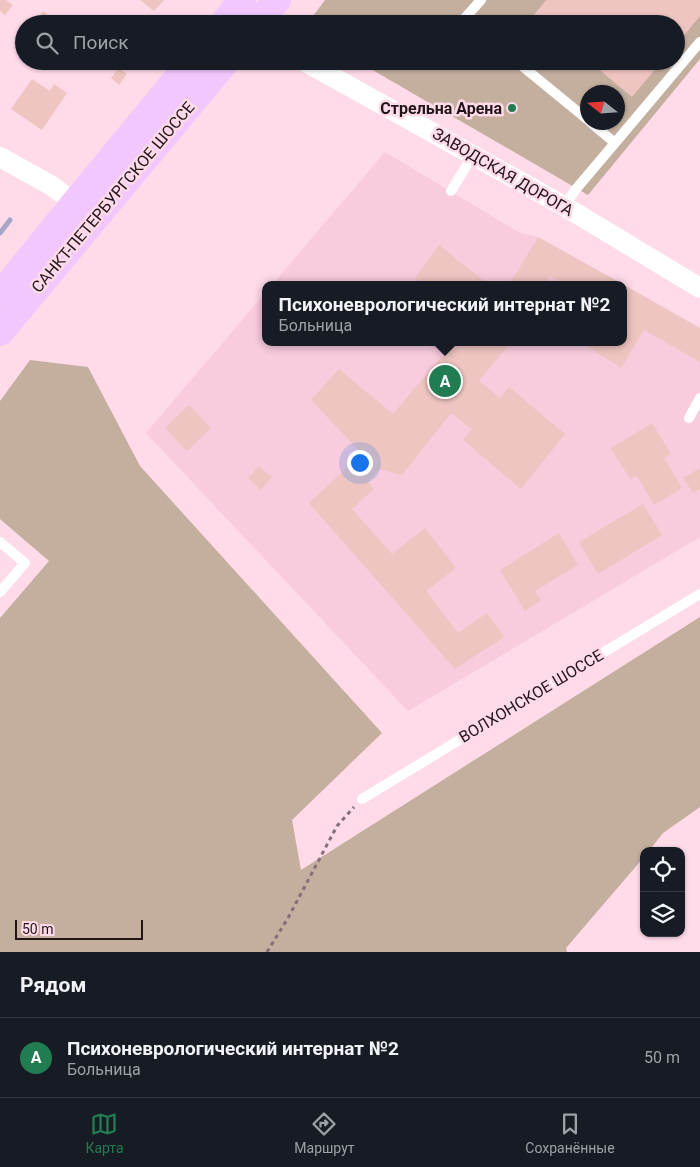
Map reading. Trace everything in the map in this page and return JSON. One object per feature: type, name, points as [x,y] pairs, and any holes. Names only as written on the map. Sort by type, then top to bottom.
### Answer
[{"type":"main road","points":[[264,15],[277,0]]},
{"type":"main road","name":"САНКТ-ПЕТЕРБУРГСКОЕ ШОССЕ","points":[[0,332],[180,70]]},
{"type":"main road","name":"САНКТ-ПЕТЕРБУРГСКОЕ ШОССЕ","points":[[0,295],[84,211],[217,70]]},
{"type":"street","name":"ЗАВОДСКАЯ ДОРОГА","points":[[320,70],[564,206],[700,288]]},
{"type":"street","points":[[0,157],[52,186],[84,211]]},
{"type":"lane","points":[[467,15],[480,0]]},
{"type":"lane","points":[[685,60],[700,42]]},
{"type":"lane","points":[[527,70],[580,114]]},
{"type":"lane","points":[[564,206],[576,189],[676,70]]},
{"type":"lane","points":[[600,130],[615,143]]},
{"type":"lane","points":[[451,192],[473,154]]},
{"type":"lane","points":[[689,418],[700,398]]},
{"type":"lane","points":[[0,542],[25,563],[0,592]]},
{"type":"lane","name":"ВОЛХОНСКОЕ ШОССЕ","points":[[362,799],[700,594]]},
{"type":"path","points":[[267,952],[288,918],[337,826],[362,799]]},
{"type":"shaded area","name":"Стрельна Арена","points":[[325,0],[700,0],[700,59],[588,195],[373,70],[685,70],[685,15],[314,15]]},
{"type":"shaded area","points":[[385,152],[520,233],[538,237],[617,281],[275,281]]},
{"type":"shaded area","points":[[627,287],[700,328],[700,537],[408,711],[146,433],[262,297],[262,346],[627,346]]},
{"type":"shaded area","points":[[30,360],[88,367],[140,466],[382,733],[292,820],[301,870],[700,617],[700,807],[663,833],[652,847],[640,847],[640,862],[566,948],[567,952],[0,952],[0,618],[49,561],[0,519],[0,401]]},
{"type":"building","points":[[0,0],[6,0],[13,5],[5,15],[0,11]]},
{"type":"building","points":[[140,0],[164,0],[154,11]]},
{"type":"building","points":[[546,0],[700,0],[700,16],[685,34],[685,15],[534,15]]},
{"type":"building","points":[[43,11],[48,15],[40,15]]},
{"type":"building","points":[[117,70],[122,70],[127,74],[119,85],[111,78]]},
{"type":"building","points":[[600,70],[654,70],[632,97],[625,91],[625,85],[618,85]]},
{"type":"building","points":[[32,79],[50,91],[54,84],[67,93],[42,130],[11,109]]},
{"type":"building","points":[[538,237],[617,281],[559,281],[550,276],[547,281],[511,281]]},
{"type":"building","points":[[439,245],[484,281],[419,281],[415,278]]},
{"type":"building","points":[[627,287],[700,328],[700,362],[644,330],[621,368],[587,346],[627,346]]},
{"type":"building","points":[[451,346],[508,346],[479,381],[500,398],[509,387],[565,434],[521,489],[463,440],[472,429],[451,413],[402,475],[379,469],[368,482],[374,489],[352,509],[392,554],[425,528],[456,568],[426,591],[458,633],[487,613],[504,637],[455,669],[309,503],[350,465],[359,472],[368,460],[311,400],[339,369],[393,414]]},
{"type":"building","points":[[189,405],[211,428],[187,451],[165,428]]},
{"type":"building","points":[[652,423],[671,454],[664,458],[682,488],[654,505],[637,476],[630,479],[611,448]]},
{"type":"building","points":[[259,466],[272,477],[261,490],[248,478]]},
{"type":"building","points":[[700,468],[700,489],[693,493],[683,478]]},
{"type":"building","points":[[643,504],[662,535],[598,574],[579,542]]},
{"type":"building","points":[[559,533],[578,565],[535,591],[541,600],[525,611],[500,570]]},
{"type":"waterway","points":[[0,233],[10,220]]},
{"type":"place","name":"Стрельна Арена","points":[[512,108]]},
{"type":"place","name":"Психоневрологический интернат №2","points":[[445,381]]}]
